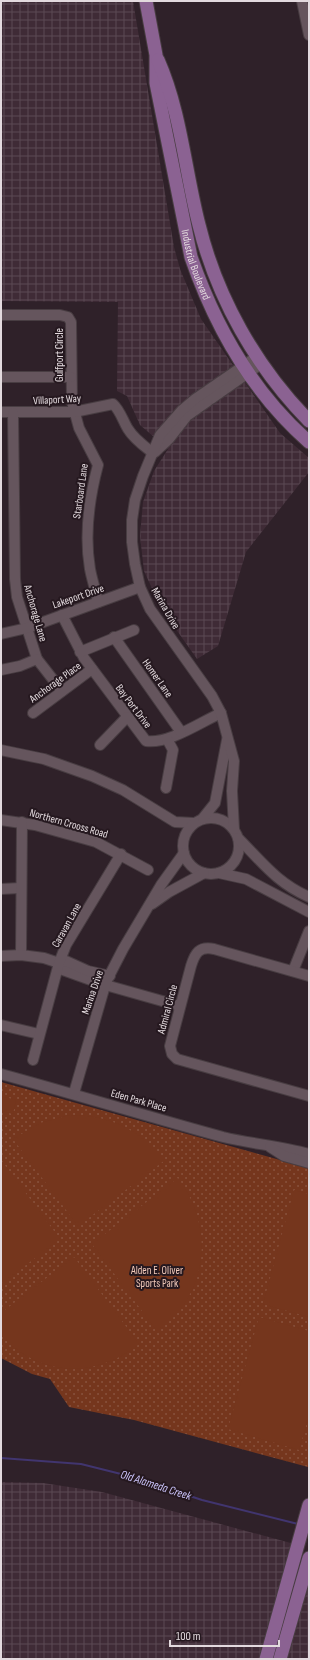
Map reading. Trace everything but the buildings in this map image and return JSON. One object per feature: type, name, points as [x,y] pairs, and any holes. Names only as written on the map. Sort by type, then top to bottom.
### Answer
[{"type":"main road","name":"Industrial Boulevard","points":[[146,1],[156,55],[156,83],[191,257],[214,315],[246,369],[280,413],[309,442]]},
{"type":"main road","name":"Industrial Boulevard","points":[[156,55],[168,83],[199,226],[215,276],[233,316],[259,360],[278,387],[309,421]]},
{"type":"main road","points":[[266,1659],[309,1505]]},
{"type":"main road","points":[[280,1659],[309,1558]]},
{"type":"street","points":[[302,1],[309,35]]},
{"type":"street","name":"Gulfport Circle","points":[[1,315],[60,315],[68,317],[72,324],[71,377],[74,412]]},
{"type":"street","name":"Marina Drive","points":[[236,833],[232,791],[234,761],[221,713],[212,696],[150,609],[140,587],[132,542],[132,520],[143,476],[153,453],[169,439],[187,416],[259,360]]},
{"type":"street","points":[[1,378],[71,377]]},
{"type":"street","name":"Villaport Way","points":[[1,412],[74,412],[105,405],[114,405],[128,430],[138,441],[153,453]]},
{"type":"street","name":"Starboard Lane","points":[[74,412],[79,428],[98,465],[91,491],[88,514],[88,543],[90,569],[98,602]]},
{"type":"street","name":"Anchorage Lane","points":[[13,413],[15,579],[17,597],[37,659],[62,691]]},
{"type":"street","name":"Lakeport Drive","points":[[1,634],[27,628],[140,587]]},
{"type":"street","name":"Bay Port Drive","points":[[62,615],[80,652],[146,741],[155,742],[167,739],[221,713]]},
{"type":"street","points":[[80,652],[134,630]]},
{"type":"street","name":"Homer Lane","points":[[114,638],[181,732]]},
{"type":"street","points":[[1,670],[20,666],[37,659]]},
{"type":"street","name":"Anchorage Place","points":[[33,713],[92,669]]},
{"type":"street","points":[[100,745],[127,717]]},
{"type":"street","name":"Marina Drive","points":[[199,820],[215,803],[227,738]]},
{"type":"street","points":[[166,788],[173,750],[167,739]]},
{"type":"street","points":[[1,750],[44,759],[92,776],[123,790],[175,822],[220,819],[236,833],[272,873],[285,884],[309,897]]},
{"type":"street","name":"Northern Crooss Road","points":[[1,820],[22,822],[96,842],[121,854],[148,870]]},
{"type":"street","points":[[183,848],[188,830],[199,820]]},
{"type":"street","points":[[21,955],[20,888],[22,822]]},
{"type":"street","points":[[175,822],[183,848],[192,866],[204,873],[219,873],[240,877],[263,886],[309,912]]},
{"type":"street","points":[[219,873],[228,869],[237,857],[240,848],[236,833]]},
{"type":"street","name":"Marina Drive","points":[[74,1093],[108,981],[148,906],[183,848]]},
{"type":"street","name":"Caravan Lane","points":[[33,1060],[59,964],[66,945],[121,854]]},
{"type":"street","name":"Marina Drive","points":[[148,906],[169,892],[204,873]]},
{"type":"street","points":[[1,889],[20,888]]},
{"type":"street","points":[[293,971],[309,930]]},
{"type":"street","name":"Admiral Circle","points":[[309,976],[214,949],[204,948],[199,950],[194,956],[170,1046],[174,1057],[309,1096]]},
{"type":"street","points":[[1,956],[21,955],[44,958],[59,964],[66,961],[108,981],[180,1006]]},
{"type":"street","points":[[1,1025],[40,1034]]},
{"type":"street","name":"Eden Park Place","points":[[1,1074],[74,1093],[223,1137],[270,1147],[285,1147],[309,1154]]},
{"type":"street","name":"Eden Park Place","points":[[270,1147],[284,1156],[309,1163]]},
{"type":"shaded area","points":[[1,1],[133,1],[174,247],[180,269],[201,319],[280,433],[309,458],[309,472],[246,552],[218,646],[197,659],[161,608],[144,571],[140,536],[143,502],[154,471],[168,449],[140,425],[127,396],[117,391],[118,302],[1,301]]},
{"type":"shaded area","points":[[1,1482],[43,1483],[102,1492],[298,1545],[265,1659],[1,1659]]},
{"type":"shaded area","points":[[309,1558],[309,1659],[280,1659]]},
{"type":"green space","name":"Alden E. Oliver Sports Park","points":[[1,1082],[309,1168],[308,1467],[134,1420],[69,1407],[50,1379],[32,1374],[1,1358]]},
{"type":"green space","points":[[1,1096],[16,1100],[13,1114],[1,1111]]},
{"type":"green space","points":[[70,1115],[98,1118],[123,1126],[145,1140],[165,1160],[78,1226],[13,1139],[40,1123]]},
{"type":"green space","points":[[1,1160],[60,1239],[1,1284]]},
{"type":"green space","points":[[178,1178],[190,1197],[198,1218],[201,1238],[201,1259],[196,1280],[187,1299],[174,1316],[157,1331],[92,1244]]},
{"type":"green space","points":[[294,1190],[309,1194],[309,1317],[263,1304]]},
{"type":"green space","points":[[74,1257],[139,1344],[122,1355],[105,1363],[86,1368],[50,1366],[33,1359],[16,1349],[1,1335],[1,1313]]},
{"type":"green space","points":[[259,1317],[309,1331],[309,1416],[299,1450],[228,1429]]},
{"type":"waterway","name":"Old Alameda Creek","points":[[1,1458],[81,1464],[129,1476],[202,1500],[298,1524]]}]
